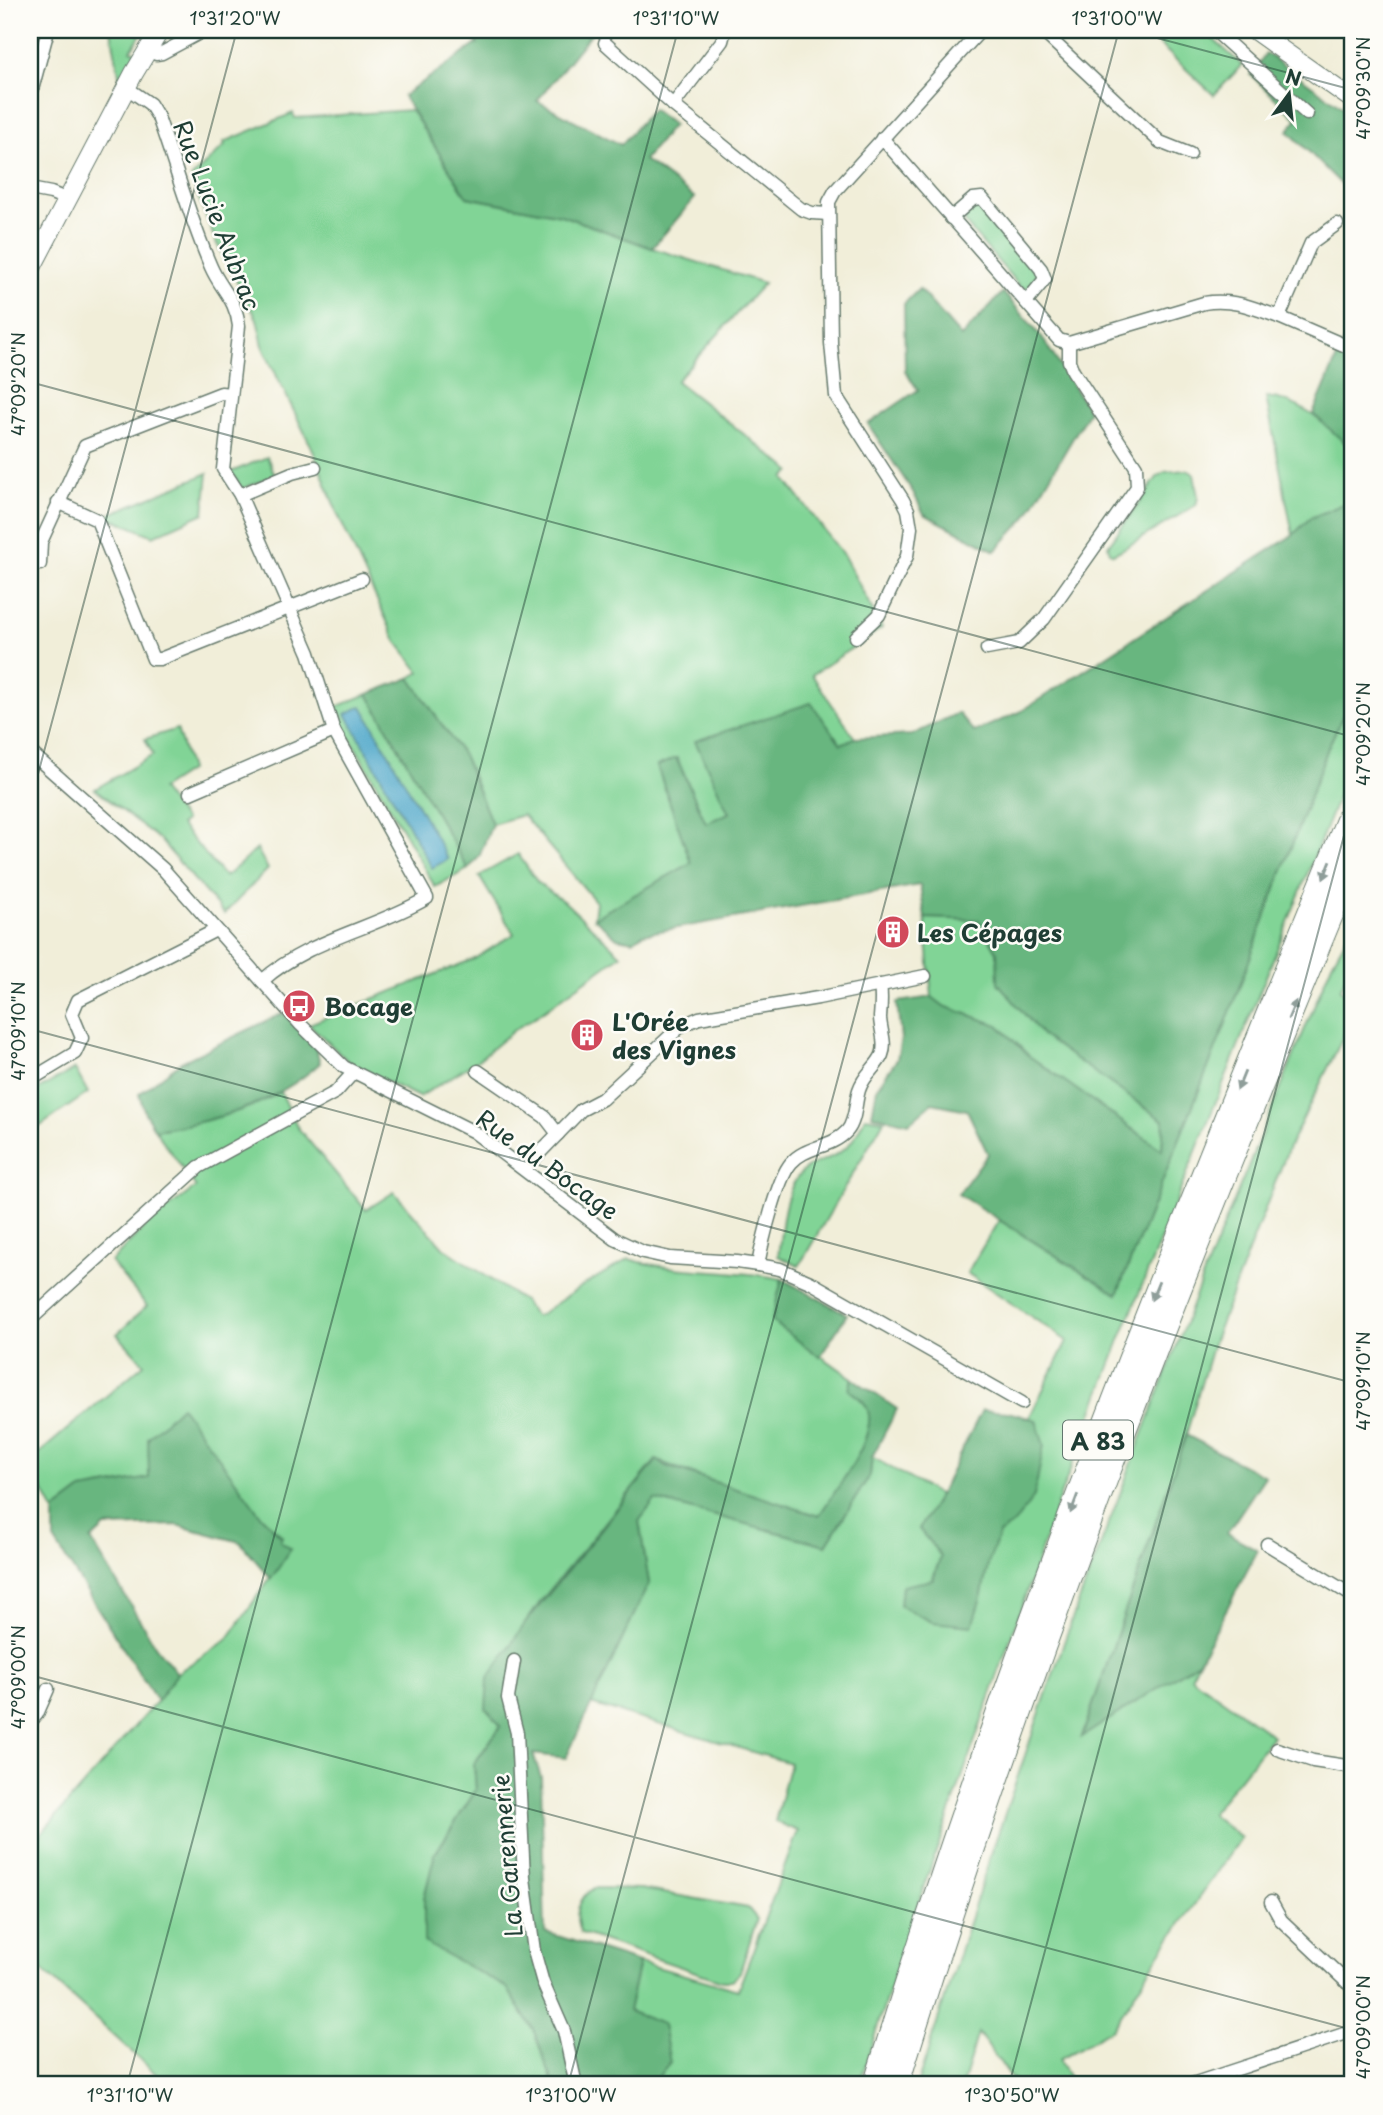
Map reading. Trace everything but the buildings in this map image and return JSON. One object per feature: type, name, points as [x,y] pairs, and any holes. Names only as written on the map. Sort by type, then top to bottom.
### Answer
[{"type":"highway","name":"A 83","points":[[875,2085],[947,1858],[1050,1566],[1148,1309],[1353,807]]},
{"type":"highway","name":"A 83","points":[[897,2085],[973,1848],[1063,1595],[1137,1398],[1353,863]]},
{"type":"highway","points":[[907,2085],[966,1903],[1075,1590],[1253,1132],[1264,1079]]},
{"type":"street","points":[[30,97],[48,30]]},
{"type":"street","points":[[30,271],[160,30]]},
{"type":"street","points":[[148,50],[156,54],[162,53],[205,30]]},
{"type":"street","points":[[673,105],[722,41],[725,30]]},
{"type":"street","points":[[856,637],[880,615],[907,556],[911,528],[903,500],[836,396],[831,343],[830,202],[835,191],[981,30]]},
{"type":"street","points":[[1041,30],[1160,142],[1191,155]]},
{"type":"street","points":[[1214,30],[1307,114]]},
{"type":"street","points":[[1254,30],[1353,100]]},
{"type":"street","points":[[604,43],[673,105],[801,209],[812,214],[828,214]]},
{"type":"street","name":"Rue Lucie Aubrac","points":[[127,88],[150,104],[158,117],[210,265],[232,298],[237,314],[239,326],[223,468],[240,495],[316,669],[334,731],[428,898],[319,946],[275,969],[262,981]]},
{"type":"street","points":[[882,138],[1059,340],[1069,343],[1220,300],[1243,304],[1279,317],[1353,349]]},
{"type":"street","points":[[30,189],[51,193],[66,200]]},
{"type":"street","points":[[951,218],[973,199],[982,198],[1041,269],[1045,279],[1026,302]]},
{"type":"street","points":[[1279,317],[1311,243],[1337,224]]},
{"type":"street","points":[[987,649],[1019,643],[1044,619],[1138,487],[1136,467],[1073,371],[1069,361],[1069,343]]},
{"type":"street","points":[[40,564],[41,542],[85,446],[221,393],[230,394]]},
{"type":"street","points":[[240,495],[292,472],[298,473],[315,467]]},
{"type":"street","points":[[58,502],[97,520],[153,659],[160,659],[362,579]]},
{"type":"street","points":[[190,793],[334,731]]},
{"type":"street","name":"Rue du Bocage","points":[[30,752],[142,849],[336,1060],[353,1073],[474,1132],[615,1239],[643,1252],[670,1258],[780,1269],[810,1282],[1022,1403]]},
{"type":"street","points":[[30,1080],[75,1054],[82,1038],[72,1014],[78,1000],[216,930]]},
{"type":"street","points":[[524,1169],[581,1110],[602,1098],[681,1026],[699,1018],[925,976]]},
{"type":"street","points":[[758,1265],[783,1174],[800,1155],[838,1138],[847,1131],[852,1122],[860,1086],[867,1072],[882,1056],[880,1018],[883,1003],[880,985]]},
{"type":"street","points":[[478,1071],[545,1117],[558,1134]]},
{"type":"street","points":[[30,1320],[199,1167],[336,1092],[353,1073]]},
{"type":"street","points":[[1267,1544],[1353,1596]]},
{"type":"street","name":"La Garennerie","points":[[514,1661],[508,1698],[517,1733],[524,1878],[534,1951],[543,1983],[564,2031],[576,2085]]},
{"type":"street","points":[[30,1722],[37,1714],[48,1689]]},
{"type":"street","points":[[1277,1749],[1313,1761],[1353,1767]]},
{"type":"street","points":[[1271,1902],[1281,1920],[1353,1988]]},
{"type":"street","points":[[1189,2085],[1353,2031]]},
{"type":"green space","points":[[111,30],[141,30],[131,50],[138,53],[120,80]]},
{"type":"green space","points":[[465,30],[594,30],[537,101],[621,145],[652,109],[673,125],[644,160],[695,198],[652,248],[561,215],[467,197],[403,96],[478,43]]},
{"type":"green space","points":[[1144,30],[1203,30],[1242,65],[1214,95]]},
{"type":"green space","points":[[1266,53],[1353,115],[1353,196],[1288,131],[1297,119],[1251,75]]},
{"type":"green space","points":[[411,110],[467,197],[561,215],[652,248],[764,283],[676,381],[791,471],[784,478],[844,556],[882,628],[812,675],[855,738],[841,744],[696,741],[729,813],[706,824],[677,758],[657,766],[691,863],[594,918],[596,902],[523,815],[492,824],[464,757],[410,678],[420,672],[396,641],[338,515],[312,448],[264,350],[257,319],[216,242],[191,178],[225,145],[224,142],[293,113],[295,118]]},
{"type":"green space","points":[[975,207],[983,209],[1036,271],[1036,278],[1029,288],[1021,288],[965,223],[965,217]]},
{"type":"green space","points":[[919,289],[961,337],[1003,292],[1041,336],[1089,411],[1025,519],[995,551],[924,514],[913,492],[868,424],[918,390],[905,371],[904,304]]},
{"type":"green space","points":[[1353,320],[1353,450],[1313,414]]},
{"type":"green space","points":[[1266,397],[1279,399],[1303,409],[1353,450],[1353,500],[1311,518],[1293,535]]},
{"type":"green space","points":[[267,457],[275,475],[242,489],[231,472]]},
{"type":"green space","points":[[1187,470],[1194,474],[1198,497],[1196,505],[1121,550],[1113,554],[1110,552],[1108,546],[1158,476],[1165,472]]},
{"type":"green space","points":[[208,473],[204,513],[153,536],[105,516]]},
{"type":"green space","points":[[1353,500],[1353,694],[1329,745],[1224,1028],[1117,1294],[958,1194],[988,1154],[967,1110],[932,1103],[909,1123],[872,1115],[877,1088],[897,1059],[901,1039],[897,1002],[932,997],[944,1006],[998,1025],[1029,1056],[1162,1150],[1164,1121],[1043,1036],[998,983],[997,952],[979,920],[925,918],[920,885],[643,934],[633,941],[617,938],[594,918],[691,863],[657,766],[676,758],[706,823],[729,813],[695,741],[811,703],[841,744],[855,738],[912,735],[958,713],[974,732],[1020,712],[1293,535],[1310,518]]},
{"type":"green space","points":[[410,678],[464,757],[492,824],[479,857],[468,869],[368,694]]},
{"type":"green space","points":[[368,694],[468,869],[435,887],[333,708]]},
{"type":"green space","points":[[1353,694],[1353,760],[1059,1499],[902,1950],[859,2085],[651,2085],[670,2063],[628,2011],[639,1962],[738,1990],[798,1831],[775,1822],[790,1763],[591,1704],[649,1583],[639,1521],[656,1499],[826,1545],[870,1475],[872,1457],[939,1495],[919,1529],[941,1556],[932,1580],[982,1594],[988,1564],[999,1534],[1015,1523],[1036,1420],[1029,1418],[1067,1341],[967,1273],[999,1220],[1117,1294],[1224,1028],[1329,745]]},
{"type":"green space","points":[[177,729],[190,770],[161,789],[185,821],[180,825],[225,877],[257,849],[268,869],[224,914],[160,840],[95,789],[153,755],[145,739]]},
{"type":"green space","points":[[518,854],[538,883],[567,904],[621,955],[514,1030],[477,1061],[419,1097],[352,1065],[309,1024],[474,959],[514,934],[479,876]]},
{"type":"green space","points":[[925,918],[979,920],[997,952],[999,983],[1043,1036],[1164,1121],[1162,1150],[1029,1056],[998,1025],[943,1006],[932,997]]},
{"type":"green space","points":[[1353,925],[1353,961],[1340,990],[1353,1000],[1353,1017],[1289,1147],[1214,1340],[1186,1435],[1082,1736],[1199,1661],[1191,1677],[1273,1736],[1211,1814],[1241,1838],[1165,1946],[1112,2029],[1059,2060],[1073,2085],[1017,2085],[978,2033],[962,2085],[917,2085],[993,1848],[1071,1622],[1205,1271],[1332,963]]},
{"type":"green space","points":[[283,1013],[315,1045],[320,1063],[284,1090],[243,1109],[199,1122],[155,1130],[145,1113],[139,1094],[181,1062]]},
{"type":"green space","points":[[75,1069],[88,1093],[30,1133],[30,1094]]},
{"type":"green space","points":[[281,1092],[298,1128],[366,1210],[394,1192],[444,1248],[523,1301],[536,1317],[629,1259],[667,1267],[782,1279],[772,1321],[852,1378],[849,1390],[864,1402],[869,1416],[868,1430],[855,1461],[819,1516],[730,1488],[656,1460],[540,1602],[488,1679],[501,1725],[474,1764],[476,1790],[435,1854],[424,1898],[424,1942],[507,1988],[533,2029],[552,2085],[168,2085],[30,1959],[30,1846],[157,1701],[177,1673],[227,1640],[290,1549],[279,1541],[282,1536],[262,1517],[148,1438],[150,1478],[82,1490],[54,1511],[39,1483],[37,1455],[144,1364],[117,1334],[147,1306],[111,1262],[143,1228],[196,1187],[155,1130],[220,1117]]},
{"type":"green space","points":[[865,1117],[884,1120],[799,1266],[778,1256],[784,1212],[795,1180],[810,1166],[835,1155],[850,1144]]},
{"type":"green space","points":[[782,1279],[847,1314],[820,1357],[772,1321]]},
{"type":"green space","points":[[852,1378],[897,1409],[872,1457],[870,1475],[826,1545],[655,1500],[639,1521],[649,1583],[566,1758],[533,1754],[541,1777],[545,1932],[639,1962],[628,2011],[663,2024],[670,2063],[651,2085],[552,2085],[533,2029],[507,1988],[424,1942],[424,1898],[435,1854],[476,1790],[474,1764],[501,1726],[486,1709],[488,1679],[526,1622],[657,1460],[666,1466],[819,1516],[855,1461],[868,1430],[869,1416],[865,1404],[849,1390]]},
{"type":"green space","points":[[181,1406],[262,1517],[282,1537],[280,1541],[291,1549],[271,1579],[240,1542],[176,1525],[105,1527],[91,1540],[156,1647],[177,1673],[157,1701],[54,1540],[54,1511],[82,1490],[149,1478],[148,1438]]},
{"type":"green space","points":[[982,1410],[1008,1412],[1036,1420],[1044,1445],[1034,1496],[1015,1523],[999,1534],[988,1564],[972,1626],[932,1622],[900,1606],[902,1586],[933,1580],[941,1556],[919,1529],[941,1492]]},
{"type":"green space","points":[[1186,1435],[1265,1476],[1227,1533],[1258,1550],[1199,1661],[1082,1737]]},
{"type":"green space","points":[[594,1888],[641,1889],[748,1908],[757,1919],[740,1972],[732,1981],[722,1981],[581,1933],[577,1920],[578,1908],[584,1897]]},
{"type":"water","points":[[362,706],[448,859],[432,868],[346,714]]},
{"type":"place","name":"Les Cépages","points":[[893,932]]},
{"type":"place","name":"Bocage","points":[[299,1006]]},
{"type":"place","name":"L'Orée des Vignes","points":[[587,1035]]}]
